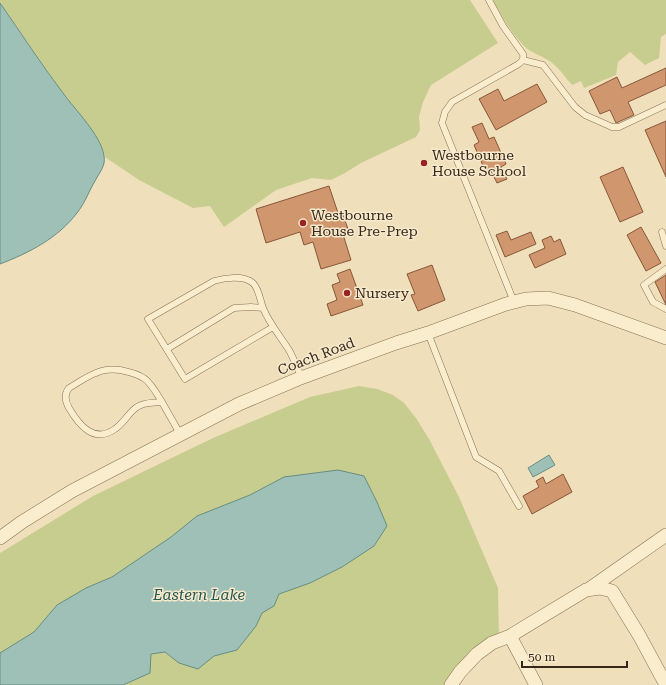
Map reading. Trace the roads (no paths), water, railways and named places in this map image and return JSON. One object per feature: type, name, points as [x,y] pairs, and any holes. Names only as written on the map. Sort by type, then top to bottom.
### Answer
[{"type":"street","name":"Coach Road","points":[[0,538],[22,522],[72,491],[238,404],[302,378],[396,343],[514,302],[526,299],[548,298],[575,305],[666,338]]},
{"type":"street","points":[[451,685],[460,672],[477,654],[589,589],[666,535]]},
{"type":"street","points":[[589,589],[600,588],[612,591],[639,634],[666,685]]},
{"type":"street","points":[[510,636],[536,685]]},
{"type":"lane","points":[[489,0],[503,26],[523,54],[523,60]]},
{"type":"lane","points":[[523,60],[543,65],[575,107],[585,115],[612,127],[619,127],[666,105]]},
{"type":"lane","points":[[514,302],[442,123],[452,102],[517,65],[523,60]]},
{"type":"lane","points":[[662,232],[666,246]]},
{"type":"lane","points":[[666,269],[644,285],[653,302],[666,309]]},
{"type":"lane","points":[[274,327],[185,379],[148,319],[214,281],[223,278],[233,278],[252,282],[256,288],[267,317],[274,327],[289,350],[302,378]]},
{"type":"lane","points":[[167,350],[234,308],[263,308]]},
{"type":"lane","points":[[428,333],[476,457],[500,471],[519,506]]},
{"type":"lane","points":[[161,402],[144,404],[136,407],[116,429],[101,434],[86,430],[78,423],[66,403],[66,397],[67,391],[70,388],[95,373],[104,370],[117,370],[140,375],[149,382],[157,392],[161,402],[180,434]]},
{"type":"water","points":[[0,3],[68,100],[93,131],[102,148],[104,163],[80,209],[61,230],[32,250],[0,264]]},
{"type":"water","points":[[549,455],[555,465],[533,477],[528,468]]},
{"type":"water","name":"Eastern Lake","points":[[338,470],[364,476],[387,526],[374,546],[342,567],[310,583],[279,594],[274,606],[262,613],[256,626],[237,650],[214,656],[198,669],[179,663],[165,652],[151,654],[150,673],[123,685],[0,685],[0,653],[34,632],[57,605],[86,588],[112,577],[171,537],[197,516],[250,495],[284,477]]},
{"type":"place","name":"Westbourne House School","points":[[424,163]]},
{"type":"place","name":"Westbourne House Pre-Prep","points":[[303,223]]},
{"type":"place","name":"Nursery","points":[[347,293]]}]
